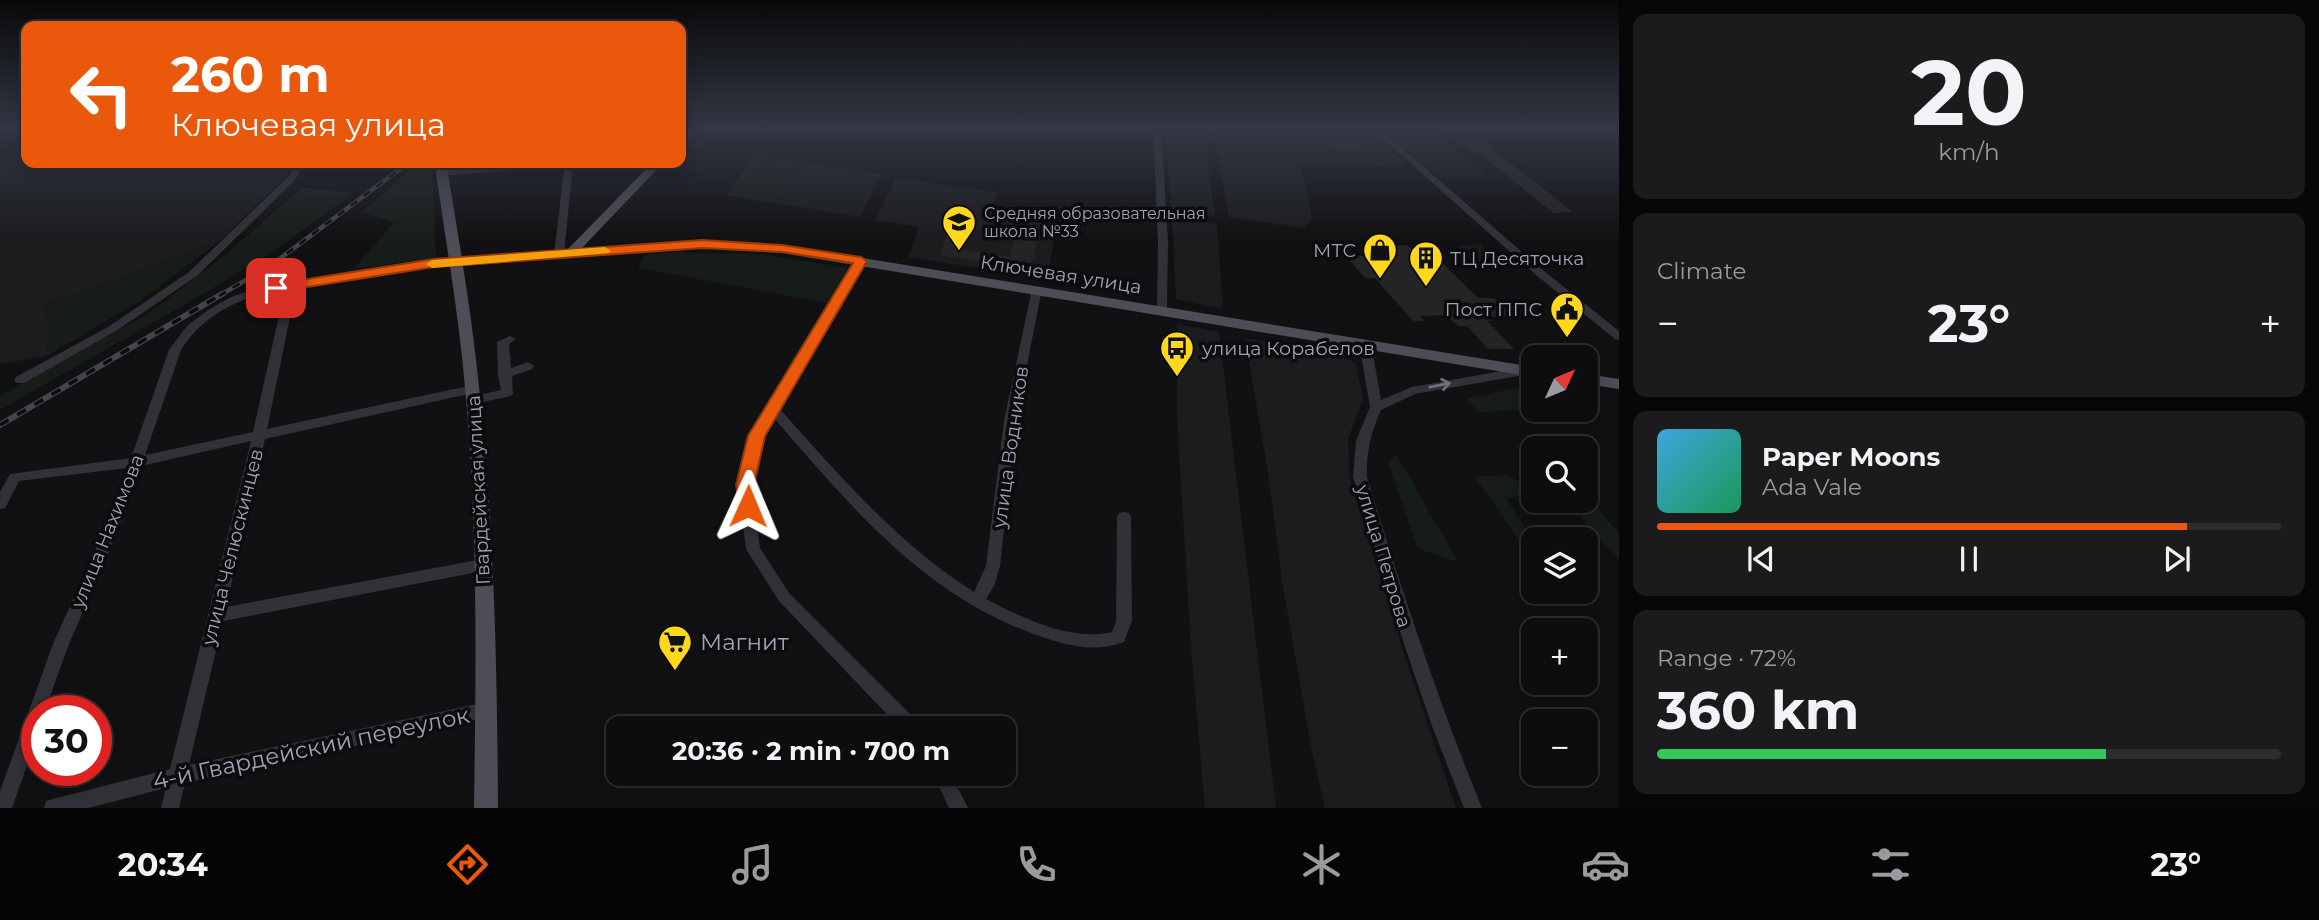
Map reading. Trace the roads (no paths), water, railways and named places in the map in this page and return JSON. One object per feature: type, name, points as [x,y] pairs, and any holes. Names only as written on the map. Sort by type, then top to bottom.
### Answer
[{"type":"main road","name":"Гвардейская улица","points":[[442,168],[474,394],[483,565],[487,710],[486,808]]},
{"type":"main road","points":[[565,253],[653,168]]},
{"type":"main road","name":"Ключевая улица","points":[[456,263],[565,253],[739,244],[1037,289],[1521,371]]},
{"type":"main road","points":[[1598,381],[1619,384]]},
{"type":"street","points":[[1159,166],[1163,241],[1162,310]]},
{"type":"street","points":[[1418,166],[1540,273],[1619,337]]},
{"type":"street","points":[[20,380],[112,329],[193,274],[292,178],[299,168]]},
{"type":"street","points":[[565,253],[569,168]]},
{"type":"street","points":[[861,261],[757,436],[745,485],[753,549],[785,597],[900,716]]},
{"type":"street","name":"улица Нахимова","points":[[43,695],[61,644],[117,517],[175,350],[185,332],[210,312],[236,298],[291,286],[434,263],[456,263]]},
{"type":"street","name":"улица Челюскинцев","points":[[170,808],[259,436],[291,286]]},
{"type":"street","name":"улица Водников","points":[[976,601],[987,584],[993,566],[1010,421],[1037,289]]},
{"type":"street","points":[[0,504],[15,477],[136,462],[474,394],[507,393],[503,342],[510,339]]},
{"type":"street","points":[[1365,344],[1376,407],[1412,391],[1433,386],[1521,373]]},
{"type":"street","points":[[504,375],[527,366]]},
{"type":"street","name":"улица Петрова","points":[[1376,407],[1364,433],[1358,455],[1360,477],[1406,628],[1446,743],[1473,808]]},
{"type":"street","points":[[772,408],[892,540],[930,572],[976,601],[1025,626],[1071,639],[1103,643],[1118,637],[1124,621],[1124,517]]},
{"type":"street","points":[[215,616],[483,565]]},
{"type":"street","name":"4-й Гвардейский переулок","points":[[53,808],[177,776],[487,710]]},
{"type":"street","name":"улица Нахимова","points":[[3,808],[21,757]]},
{"type":"street","points":[[948,786],[959,808]]},
{"type":"railway","points":[[219,296],[274,263],[401,168]]},
{"type":"railway","points":[[0,425],[222,294]]},
{"type":"place","name":"Средняя образовательная школа №33","points":[[959,252]]},
{"type":"place","name":"МТС","points":[[1380,280]]},
{"type":"place","name":"ТЦ Десяточка","points":[[1426,288]]},
{"type":"place","name":"Пост ППС","points":[[1567,339]]},
{"type":"place","name":"улица Корабелов","points":[[1177,378]]},
{"type":"place","name":"Магнит","points":[[675,672]]}]
